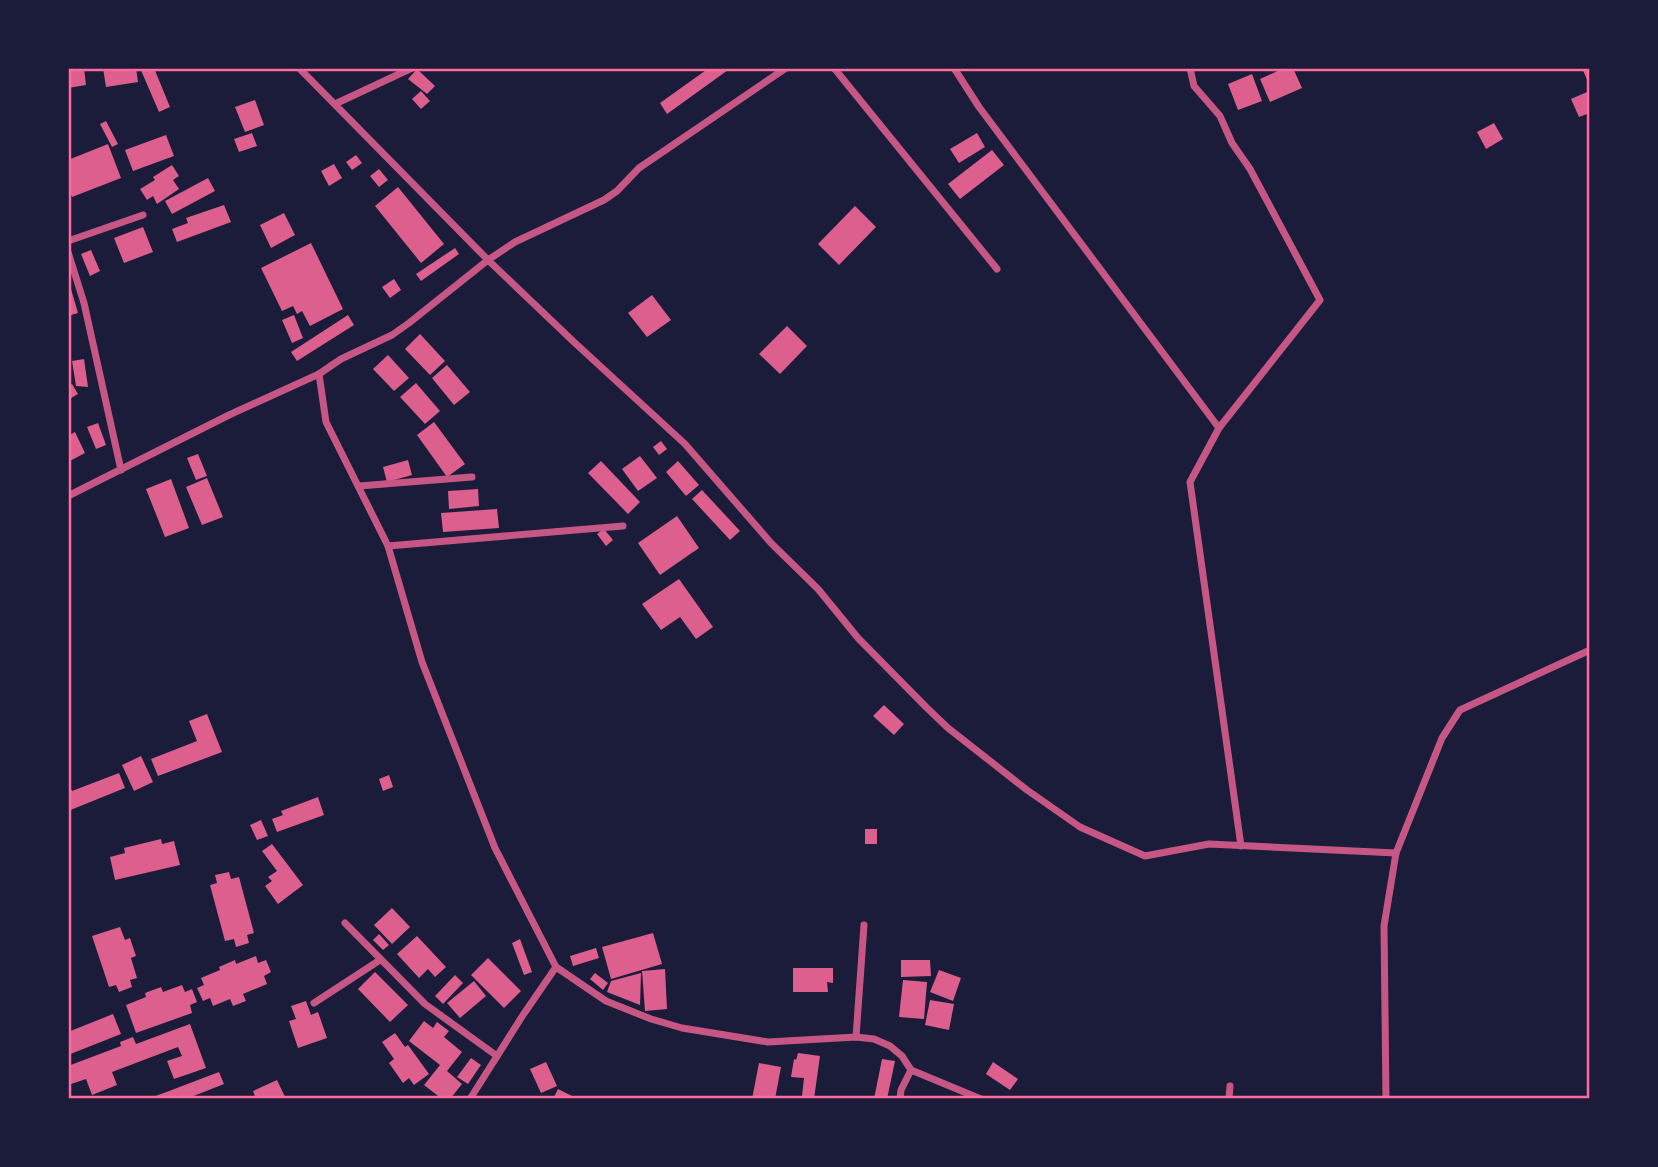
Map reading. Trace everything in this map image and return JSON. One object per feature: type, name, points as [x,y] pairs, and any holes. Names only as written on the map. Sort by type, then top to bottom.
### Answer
[{"type":"street","points":[[299,68],[488,260],[685,444],[858,638],[948,728],[1080,827],[1145,856],[1209,844],[1396,853]]},
{"type":"street","points":[[335,104],[412,68]]},
{"type":"street","points":[[68,496],[229,415],[319,374],[341,359],[392,335],[488,260],[515,242],[604,200],[617,191],[639,168],[786,68]]},
{"type":"street","points":[[834,68],[997,269]]},
{"type":"street","points":[[954,68],[979,107],[1219,428]]},
{"type":"street","points":[[1190,68],[1195,86],[1220,116],[1232,143],[1250,169],[1320,300],[1219,428],[1191,482],[1241,846]]},
{"type":"street","points":[[68,241],[144,215]]},
{"type":"street","points":[[68,252],[84,303],[121,470]]},
{"type":"street","points":[[319,374],[326,422],[388,545],[422,662],[495,848],[556,967],[606,1001],[682,1028],[768,1042],[856,1037],[874,1039],[890,1046],[912,1070],[981,1099]]},
{"type":"street","points":[[359,486],[472,477]]},
{"type":"street","points":[[388,545],[623,526]]},
{"type":"street","points":[[1386,1099],[1384,926],[1396,853],[1442,738],[1460,710],[1590,650]]},
{"type":"street","points":[[345,923],[425,1004],[498,1056]]},
{"type":"street","points":[[856,1037],[864,925]]},
{"type":"street","points":[[314,1003],[380,960]]},
{"type":"street","points":[[470,1099],[556,967]]},
{"type":"street","points":[[900,1099],[901,1090],[912,1070]]},
{"type":"street","points":[[1229,1099],[1230,1086]]},
{"type":"building","points":[[68,68],[84,68],[86,85],[68,88]]},
{"type":"building","points":[[103,68],[136,68],[138,82],[106,87]]},
{"type":"building","points":[[140,68],[154,68],[170,107],[159,112]]},
{"type":"building","points":[[709,68],[728,70],[667,114],[660,103]]},
{"type":"building","points":[[1284,68],[1293,68],[1302,88],[1270,102],[1260,79]]},
{"type":"building","points":[[1582,68],[1590,68],[1590,81],[1588,82]]},
{"type":"building","points":[[417,69],[435,86],[427,94],[408,79]]},
{"type":"building","points":[[1252,74],[1262,101],[1238,110],[1228,84]]},
{"type":"building","points":[[421,91],[430,101],[421,109],[412,99]]},
{"type":"building","points":[[1587,92],[1590,113],[1579,117],[1571,99]]},
{"type":"building","points":[[255,100],[264,125],[245,132],[235,107]]},
{"type":"building","points":[[106,121],[118,144],[112,147],[100,124]]},
{"type":"building","points":[[1494,123],[1503,139],[1486,149],[1477,132]]},
{"type":"building","points":[[252,133],[257,146],[239,152],[234,139]]},
{"type":"building","points":[[977,133],[985,147],[959,163],[950,149]]},
{"type":"building","points":[[166,135],[174,156],[133,171],[125,150]]},
{"type":"building","points":[[108,144],[121,178],[72,197],[68,186],[68,160]]},
{"type":"building","points":[[992,150],[1004,165],[960,199],[948,184]]},
{"type":"building","points":[[356,155],[362,163],[352,170],[346,162]]},
{"type":"building","points":[[334,164],[342,178],[329,186],[321,171]]},
{"type":"building","points":[[172,165],[179,176],[173,180],[179,189],[157,204],[153,196],[147,200],[140,189]]},
{"type":"building","points":[[379,169],[388,180],[379,187],[370,176]]},
{"type":"building","points":[[208,178],[215,191],[172,214],[165,201]]},
{"type":"building","points":[[398,187],[444,244],[421,263],[375,206]]},
{"type":"building","points":[[224,205],[231,222],[177,242],[172,229],[188,223],[186,218]]},
{"type":"building","points":[[855,206],[876,227],[839,265],[818,244]]},
{"type":"building","points":[[284,213],[295,235],[271,248],[260,225]]},
{"type":"building","points":[[143,227],[153,252],[124,263],[114,238]]},
{"type":"building","points":[[311,243],[343,309],[310,326],[302,311],[297,314],[293,306],[282,311],[261,268]]},
{"type":"building","points":[[455,248],[459,254],[421,281],[416,274]]},
{"type":"building","points":[[91,250],[100,271],[90,276],[81,254]]},
{"type":"building","points":[[394,279],[401,290],[390,298],[382,287]]},
{"type":"building","points":[[71,289],[78,313],[68,316],[68,290]]},
{"type":"building","points":[[652,295],[671,320],[647,337],[628,313]]},
{"type":"building","points":[[294,315],[303,338],[292,343],[282,320]]},
{"type":"building","points":[[348,315],[354,325],[297,361],[291,352]]},
{"type":"building","points":[[787,326],[807,346],[780,374],[759,354]]},
{"type":"building","points":[[420,334],[445,361],[430,375],[405,349]]},
{"type":"building","points":[[388,355],[409,378],[394,391],[373,369]]},
{"type":"building","points":[[84,359],[88,387],[76,386],[72,361]]},
{"type":"building","points":[[447,365],[470,392],[454,405],[432,378]]},
{"type":"building","points":[[416,383],[440,411],[425,424],[400,397]]},
{"type":"building","points":[[72,384],[78,394],[68,400],[68,386]]},
{"type":"building","points":[[434,422],[465,464],[447,477],[417,435]]},
{"type":"building","points":[[98,423],[106,445],[96,449],[87,427]]},
{"type":"building","points":[[75,432],[85,453],[68,462],[68,436]]},
{"type":"building","points":[[661,441],[667,449],[659,455],[653,447]]},
{"type":"building","points":[[198,454],[207,476],[196,480],[187,458]]},
{"type":"building","points":[[640,456],[657,478],[638,491],[622,469]]},
{"type":"building","points":[[408,460],[412,475],[387,482],[383,467]]},
{"type":"building","points":[[601,461],[640,502],[628,514],[588,473]]},
{"type":"building","points":[[678,461],[699,485],[686,496],[666,472]]},
{"type":"building","points":[[207,478],[223,517],[202,525],[186,487]]},
{"type":"building","points":[[171,479],[189,528],[165,537],[146,489]]},
{"type":"building","points":[[478,489],[479,506],[449,509],[448,491]]},
{"type":"building","points":[[702,490],[740,531],[730,540],[692,499]]},
{"type":"building","points":[[497,509],[499,528],[443,532],[441,513]]},
{"type":"building","points":[[677,516],[699,548],[660,575],[638,543]]},
{"type":"building","points":[[604,529],[613,540],[606,546],[597,534]]},
{"type":"building","points":[[679,579],[713,627],[696,639],[680,617],[661,630],[642,604]]},
{"type":"building","points":[[884,705],[904,724],[894,735],[873,716]]},
{"type":"building","points":[[207,714],[222,752],[158,776],[151,759],[197,741],[189,721]]},
{"type":"building","points":[[141,756],[153,782],[134,791],[122,765]]},
{"type":"building","points":[[119,773],[125,788],[68,811],[68,783],[72,791]]},
{"type":"building","points":[[389,775],[393,787],[383,791],[379,779]]},
{"type":"building","points":[[318,797],[324,815],[277,832],[272,819],[283,815],[281,811]]},
{"type":"building","points":[[261,820],[268,836],[257,840],[250,825]]},
{"type":"building","points":[[865,829],[877,829],[877,844],[865,844]]},
{"type":"building","points":[[161,839],[162,844],[174,841],[180,865],[115,880],[110,857],[125,853],[124,848]]},
{"type":"building","points":[[272,844],[303,885],[278,904],[265,886],[272,881],[268,877],[277,871],[262,851]]},
{"type":"building","points":[[229,872],[231,879],[239,877],[254,933],[247,935],[249,943],[236,947],[234,939],[225,941],[210,885],[217,883],[215,875]]},
{"type":"building","points":[[392,908],[410,927],[392,944],[374,925]]},
{"type":"building","points":[[120,927],[125,940],[130,938],[136,956],[131,958],[137,978],[130,980],[132,987],[119,992],[116,985],[109,987],[92,936]]},
{"type":"building","points":[[653,933],[662,964],[611,979],[602,947]]},
{"type":"building","points":[[379,934],[389,945],[383,950],[373,940]]},
{"type":"building","points":[[417,936],[446,967],[435,977],[428,969],[419,978],[397,954]]},
{"type":"building","points":[[520,939],[532,972],[524,975],[512,943]]},
{"type":"building","points":[[596,948],[599,958],[573,966],[570,956]]},
{"type":"building","points":[[256,956],[258,963],[266,960],[271,972],[264,976],[267,984],[243,994],[246,1001],[233,1006],[230,999],[213,1006],[210,998],[203,1001],[197,988],[204,985],[201,978],[235,960],[236,964]]},
{"type":"building","points":[[488,958],[521,991],[504,1008],[471,975]]},
{"type":"building","points":[[901,960],[930,960],[931,976],[901,977]]},
{"type":"building","points":[[793,968],[833,968],[833,983],[827,982],[828,992],[793,992]]},
{"type":"building","points":[[665,969],[667,1009],[645,1011],[642,971]]},
{"type":"building","points":[[939,970],[961,978],[953,1001],[930,992]]},
{"type":"building","points":[[375,972],[408,1005],[390,1022],[358,989]]},
{"type":"building","points":[[595,973],[608,983],[603,990],[590,979]]},
{"type":"building","points":[[641,973],[640,1005],[607,992],[611,981]]},
{"type":"building","points":[[455,975],[463,983],[443,1004],[435,996]]},
{"type":"building","points":[[903,980],[927,982],[924,1019],[899,1017]]},
{"type":"building","points":[[474,981],[486,996],[460,1018],[447,1003]]},
{"type":"building","points":[[182,985],[185,992],[192,989],[197,1002],[190,1005],[192,1013],[136,1033],[126,1005],[161,987],[163,992]]},
{"type":"building","points":[[930,1000],[954,1004],[949,1030],[925,1025]]},
{"type":"building","points":[[306,1001],[311,1015],[318,1012],[327,1038],[298,1048],[289,1021],[296,1019],[291,1006]]},
{"type":"building","points":[[113,1014],[121,1034],[68,1055],[68,1032]]},
{"type":"building","points":[[424,1021],[433,1028],[437,1022],[449,1031],[444,1037],[462,1052],[447,1071],[462,1084],[450,1099],[442,1099],[424,1085],[440,1065],[409,1041]]},
{"type":"building","points":[[190,1024],[206,1068],[174,1079],[167,1061],[182,1056],[178,1047],[112,1072],[117,1085],[92,1095],[86,1079],[68,1085],[68,1066],[121,1046],[120,1042],[133,1037],[136,1044]]},
{"type":"building","points":[[395,1033],[405,1047],[408,1045],[429,1074],[414,1085],[409,1078],[403,1083],[389,1063],[394,1059],[382,1042]]},
{"type":"building","points":[[798,1053],[820,1056],[814,1099],[796,1099],[796,1096],[802,1096],[804,1078],[791,1077],[794,1059],[796,1060]]},
{"type":"building","points":[[471,1058],[481,1065],[468,1084],[457,1077]]},
{"type":"building","points":[[882,1059],[895,1061],[887,1099],[874,1099]]},
{"type":"building","points":[[546,1062],[557,1086],[541,1093],[530,1069]]},
{"type":"building","points":[[993,1062],[1018,1079],[1010,1090],[986,1074]]},
{"type":"building","points":[[759,1063],[781,1067],[775,1099],[752,1099]]},
{"type":"building","points":[[219,1072],[224,1084],[186,1099],[148,1099]]},
{"type":"building","points":[[277,1080],[286,1099],[256,1099],[253,1091]]},
{"type":"building","points":[[558,1089],[578,1099],[553,1099]]}]
